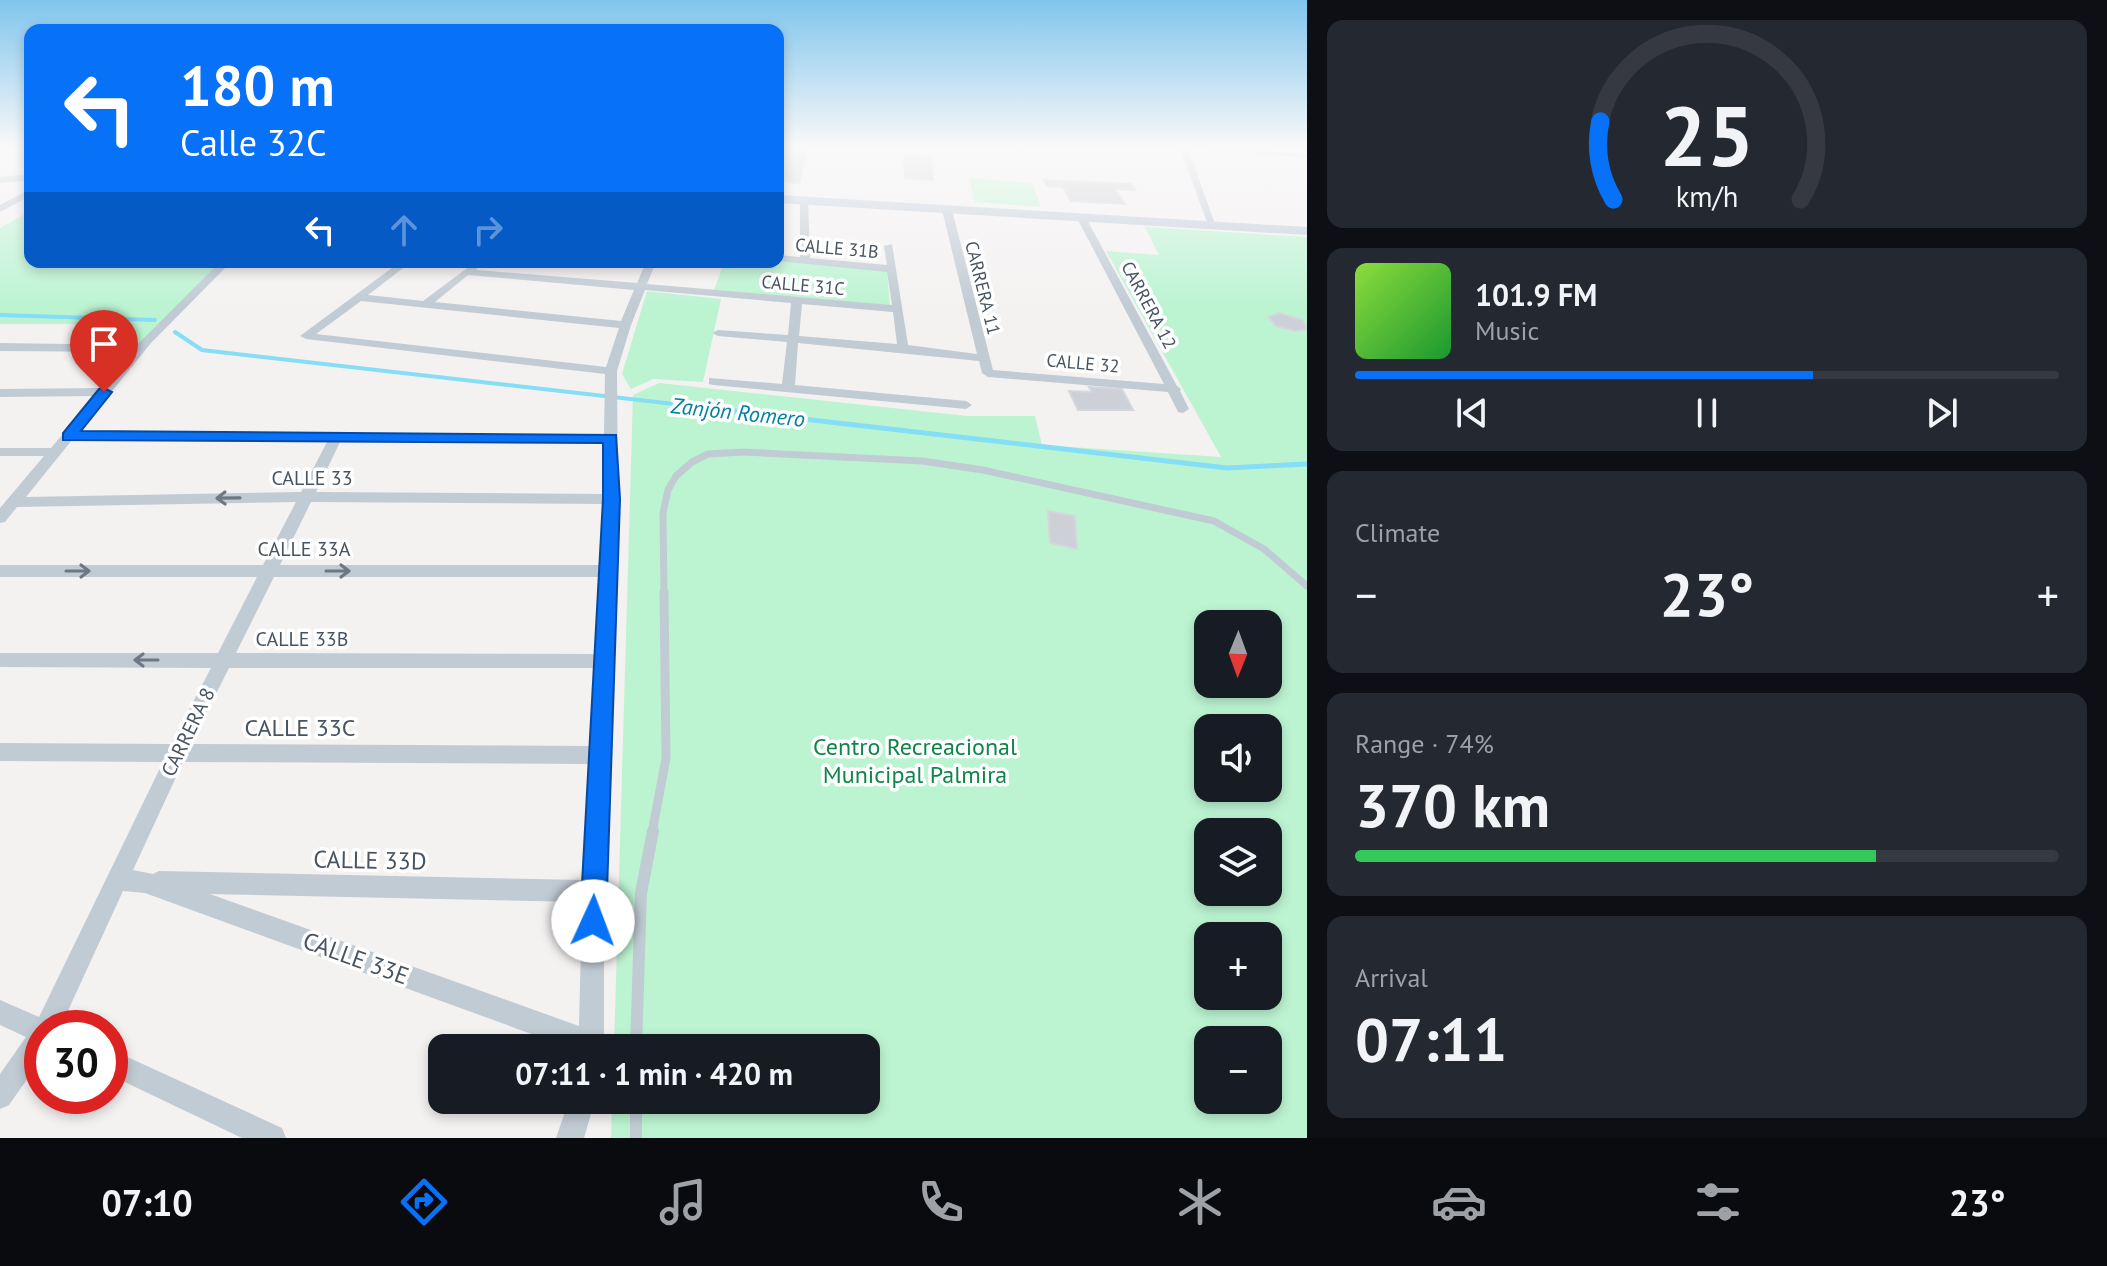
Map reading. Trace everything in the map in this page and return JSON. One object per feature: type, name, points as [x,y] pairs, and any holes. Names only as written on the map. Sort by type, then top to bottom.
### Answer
[{"type":"main road","points":[[820,201],[1307,231]]},
{"type":"street","points":[[804,201],[805,261]]},
{"type":"street","points":[[1204,201],[1213,225]]},
{"type":"street","name":"CARRERA 11","points":[[947,210],[988,373]]},
{"type":"street","name":"CARRERA 12","points":[[1082,218],[1183,409]]},
{"type":"street","points":[[889,246],[903,348]]},
{"type":"street","name":"CALLE 31B","points":[[784,259],[893,269]]},
{"type":"street","points":[[0,518],[141,349],[220,268]]},
{"type":"street","points":[[398,268],[306,336],[611,371]]},
{"type":"street","points":[[425,304],[471,268]]},
{"type":"street","points":[[591,1034],[593,891],[611,499],[611,371],[625,325],[649,268]]},
{"type":"street","name":"CALLE 31C","points":[[466,272],[898,309]]},
{"type":"street","points":[[357,297],[625,325]]},
{"type":"street","points":[[788,389],[797,300]]},
{"type":"street","points":[[718,333],[984,358]]},
{"type":"street","points":[[0,347],[141,349]]},
{"type":"street","name":"CALLE 32","points":[[988,373],[1175,389]]},
{"type":"street","points":[[713,381],[966,405]]},
{"type":"street","points":[[0,393],[104,392]]},
{"type":"street","points":[[69,436],[610,439]]},
{"type":"street","name":"CARRERA 8","points":[[55,1010],[177,753],[335,439]]},
{"type":"street","points":[[0,452],[56,452]]},
{"type":"street","name":"CALLE 33","points":[[13,502],[306,497],[611,499]]},
{"type":"street","name":"CALLE 33A","points":[[0,571],[608,571]]},
{"type":"street","name":"CALLE 33B","points":[[0,660],[604,661]]},
{"type":"street","name":"CALLE 33C","points":[[0,752],[600,755]]},
{"type":"street","name":"CALLE 33E","points":[[119,879],[145,882],[558,1034]]},
{"type":"street","name":"CALLE 33D","points":[[145,882],[593,891]]},
{"type":"street","points":[[0,1012],[24,1023]]},
{"type":"street","name":"CARRERA 8","points":[[0,1096],[24,1061]]},
{"type":"street","points":[[128,1070],[272,1138]]},
{"type":"street","points":[[570,1138],[578,1114]]},
{"type":"lane","points":[[636,1034],[641,893],[666,758],[663,513],[668,490],[676,476],[692,462],[708,454],[744,452],[907,460],[983,470],[1214,521],[1264,549],[1307,586]]},
{"type":"lane","points":[[636,1114],[636,1138]]},
{"type":"green space","points":[[1039,201],[1041,207],[975,202]]},
{"type":"green space","points":[[24,214],[24,268],[220,268],[141,349],[106,324],[0,324],[0,228]]},
{"type":"green space","name":"Centro Recreacional Municipal Palmira","points":[[1145,227],[1307,237],[1307,1138],[611,1138],[612,1114],[880,1114],[880,1034],[614,1034],[633,395],[659,383],[967,416],[1035,416],[1042,445],[1221,457],[1106,251],[1159,255]]},
{"type":"green space","points":[[784,261],[887,270],[890,305],[714,290],[722,268],[784,268]]},
{"type":"green space","points":[[647,291],[721,299],[703,382],[653,379],[631,389],[622,374]]},
{"type":"building","points":[[1073,201],[1123,201],[1125,204]]},
{"type":"building","points":[[1279,313],[1303,320],[1307,329],[1296,331],[1276,326],[1268,317]]},
{"type":"building","points":[[1089,387],[1122,389],[1133,410],[1078,410],[1069,391],[1092,392]]},
{"type":"building","points":[[1048,511],[1075,516],[1077,549],[1050,543]]},
{"type":"waterway","name":"Zanjón Romero","points":[[0,315],[155,320]]},
{"type":"waterway","name":"Zanjón Romero","points":[[175,332],[202,350],[700,407]]},
{"type":"waterway","name":"Zanjón Romero","points":[[683,405],[1227,468],[1307,464]]},
{"type":"route","points":[[104,392],[69,436],[610,439],[611,499],[593,921]]}]
